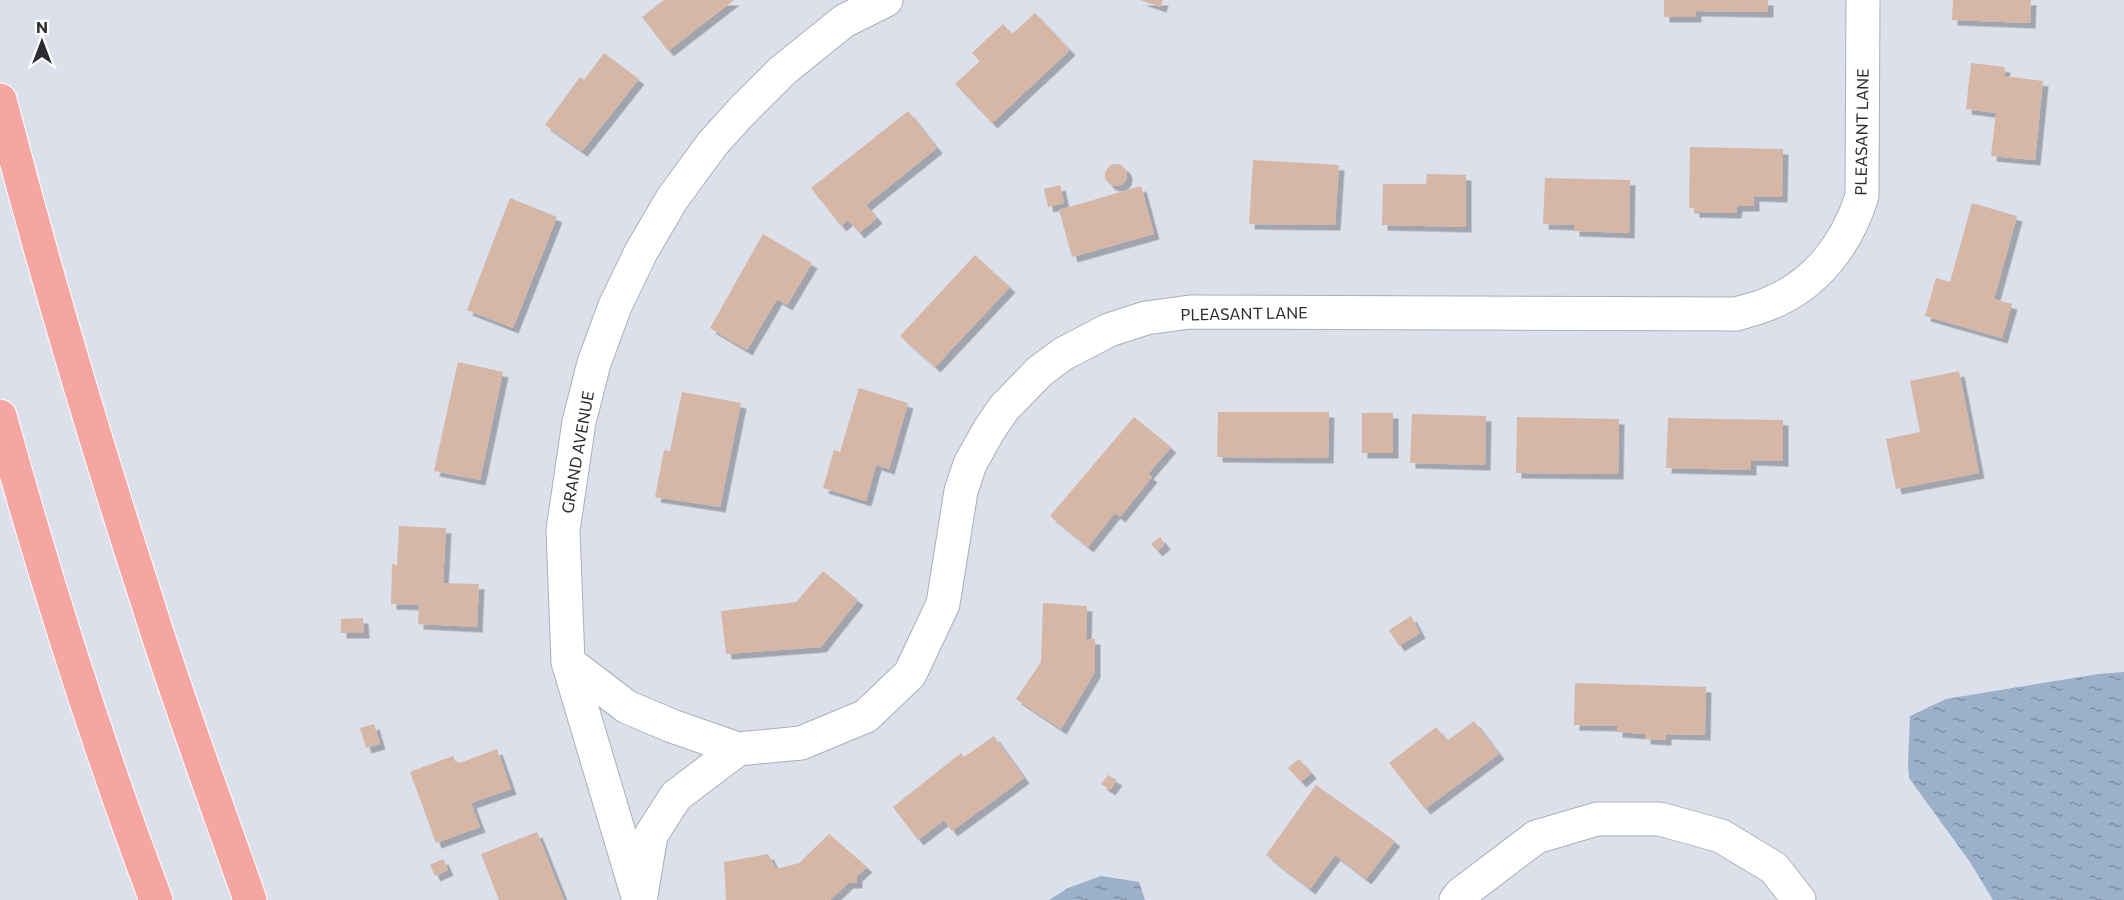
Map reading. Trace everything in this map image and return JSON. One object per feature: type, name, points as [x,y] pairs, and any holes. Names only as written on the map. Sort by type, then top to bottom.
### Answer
[{"type":"highway","points":[[0,100],[73,360],[148,606],[250,900]]},
{"type":"highway","points":[[0,416],[35,545],[106,759],[156,900]]},
{"type":"street","name":"GRAND AVENUE","points":[[640,900],[568,662],[563,530],[579,422],[594,363],[615,306],[640,252],[672,198],[713,143],[782,71],[844,21],[886,0]]},
{"type":"street","name":"PLEASANT LANE","points":[[568,662],[627,707],[672,726],[738,749],[801,743],[866,716],[910,674],[943,604],[961,491],[970,464],[989,430],[1005,408],[1040,371],[1063,354],[1109,330],[1146,318],[1190,312],[1736,314],[1768,304],[1803,285],[1825,266],[1845,239],[1856,217],[1862,196],[1863,0]]},
{"type":"street","points":[[640,900],[651,835],[676,796],[738,749]]},
{"type":"street","points":[[1456,900],[1536,837],[1597,819],[1660,819],[1721,836],[1774,868],[1799,900]]},
{"type":"water","points":[[2124,672],[2124,900],[1993,900],[1970,862],[1909,778],[1910,716],[1946,699],[2098,674]]},
{"type":"water","points":[[1101,876],[1139,882],[1145,900],[1049,900],[1068,888]]},
{"type":"building","points":[[664,0],[734,0],[668,51],[642,17]]},
{"type":"building","points":[[1140,0],[1163,0],[1161,7]]},
{"type":"building","points":[[1664,0],[1768,0],[1768,12],[1696,11],[1696,17],[1664,17]]},
{"type":"building","points":[[1953,0],[2031,0],[2030,23],[1952,20]]},
{"type":"building","points":[[1035,13],[1070,50],[992,123],[955,84],[980,61],[972,53],[1003,24],[1012,34]]},
{"type":"building","points":[[604,53],[639,79],[582,151],[545,125],[580,77],[584,80]]},
{"type":"building","points":[[1971,63],[2005,67],[2004,76],[2043,81],[2035,160],[1991,156],[1996,113],[1966,109]]},
{"type":"building","points":[[908,111],[937,148],[866,205],[877,218],[859,233],[848,220],[841,226],[811,188]]},
{"type":"building","points":[[1690,147],[1783,149],[1782,197],[1754,196],[1754,206],[1737,206],[1736,213],[1694,212],[1694,208],[1689,208]]},
{"type":"building","points":[[1253,160],[1339,165],[1335,225],[1249,224]]},
{"type":"building","points":[[1116,164],[1126,171],[1127,175],[1120,185],[1116,186],[1106,179],[1105,175],[1112,165]]},
{"type":"building","points":[[1427,174],[1466,175],[1466,227],[1382,225],[1383,184],[1426,184]]},
{"type":"building","points":[[1545,178],[1630,180],[1629,233],[1574,231],[1574,225],[1543,224]]},
{"type":"building","points":[[1060,185],[1064,203],[1048,207],[1044,189]]},
{"type":"building","points":[[1141,186],[1154,234],[1072,257],[1059,210]]},
{"type":"building","points":[[510,198],[557,217],[513,328],[467,310]]},
{"type":"building","points":[[1972,203],[2017,216],[1994,299],[2012,304],[2002,338],[1925,316],[1936,278],[1950,282]]},
{"type":"building","points":[[763,234],[812,263],[787,305],[777,299],[747,350],[710,328]]},
{"type":"building","points":[[975,255],[1010,287],[935,367],[900,336]]},
{"type":"building","points":[[458,362],[503,372],[480,480],[434,471]]},
{"type":"building","points":[[1959,371],[1979,473],[1896,489],[1886,439],[1920,432],[1910,381]]},
{"type":"building","points":[[859,388],[908,403],[889,469],[876,465],[866,501],[823,488],[834,450],[840,452]]},
{"type":"building","points":[[682,392],[741,403],[720,507],[655,497],[664,450],[670,451]]},
{"type":"building","points":[[1218,412],[1329,412],[1328,458],[1217,457]]},
{"type":"building","points":[[1362,413],[1393,413],[1393,453],[1362,453]]},
{"type":"building","points":[[1412,414],[1486,416],[1485,465],[1410,463]]},
{"type":"building","points":[[1134,417],[1171,447],[1148,474],[1152,477],[1120,517],[1115,513],[1088,547],[1050,516]]},
{"type":"building","points":[[1517,417],[1619,419],[1618,474],[1516,473]]},
{"type":"building","points":[[1668,418],[1783,420],[1783,461],[1751,460],[1751,470],[1666,468]]},
{"type":"building","points":[[399,526],[446,528],[443,583],[479,584],[477,627],[418,624],[419,605],[391,604],[392,564],[397,565]]},
{"type":"building","points":[[1160,537],[1165,544],[1157,551],[1151,544]]},
{"type":"building","points":[[823,571],[858,600],[821,647],[726,654],[721,611],[796,602]]},
{"type":"building","points":[[1043,603],[1087,606],[1086,639],[1095,639],[1095,672],[1061,729],[1016,699],[1041,662]]},
{"type":"building","points":[[1411,616],[1420,633],[1399,646],[1389,630]]},
{"type":"building","points":[[363,618],[364,633],[341,633],[341,619]]},
{"type":"building","points":[[1575,683],[1706,687],[1705,735],[1666,734],[1666,740],[1645,739],[1645,734],[1617,732],[1617,726],[1574,725]]},
{"type":"building","points":[[1474,721],[1499,754],[1425,809],[1389,763],[1436,727],[1447,741]]},
{"type":"building","points":[[374,724],[380,744],[366,748],[360,728]]},
{"type":"building","points":[[994,736],[1024,778],[952,831],[944,820],[918,840],[893,807],[961,753],[964,757]]},
{"type":"building","points":[[497,749],[511,789],[471,803],[480,827],[436,843],[410,772],[453,756],[457,764]]},
{"type":"building","points":[[1299,759],[1311,773],[1301,782],[1288,768]]},
{"type":"building","points":[[1108,775],[1117,780],[1110,790],[1101,784]]},
{"type":"building","points":[[1316,785],[1395,841],[1366,879],[1335,855],[1310,889],[1266,855]]},
{"type":"building","points":[[537,832],[564,900],[499,900],[481,854]]},
{"type":"building","points":[[829,834],[867,867],[857,876],[857,883],[848,883],[830,900],[726,900],[724,862],[768,854],[776,869],[799,863]]},
{"type":"building","points":[[443,859],[448,870],[435,876],[430,865]]}]
